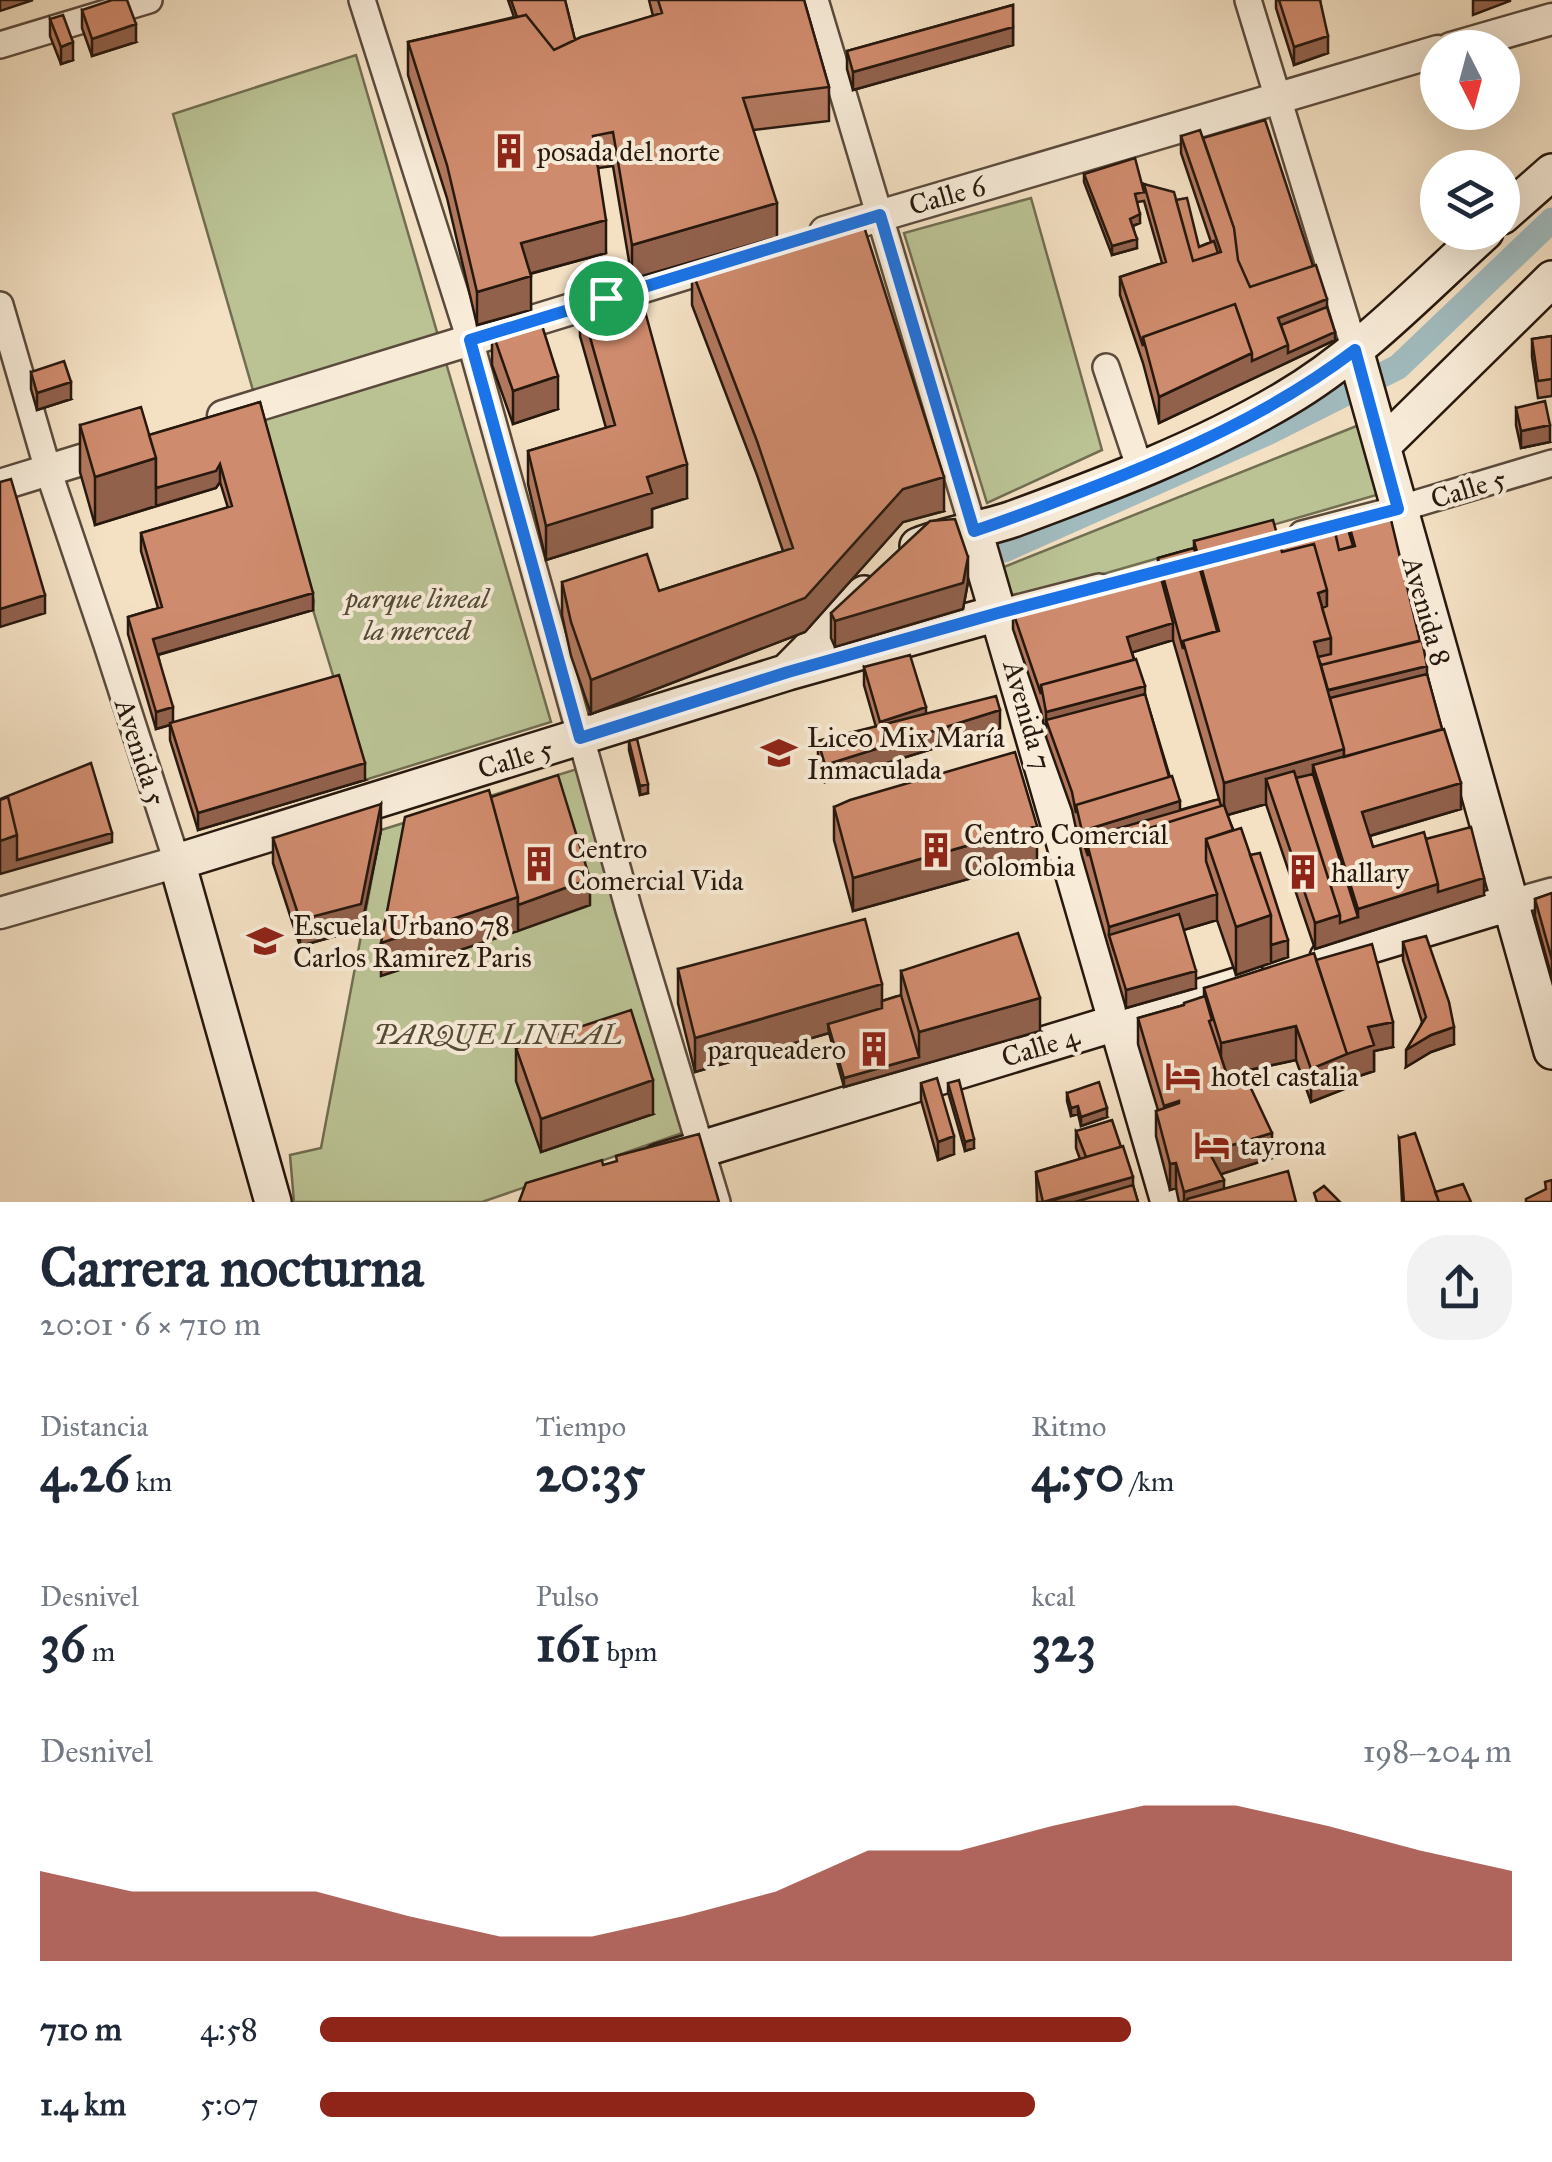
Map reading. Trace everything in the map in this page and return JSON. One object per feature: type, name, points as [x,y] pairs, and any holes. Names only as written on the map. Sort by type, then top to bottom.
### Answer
[{"type":"main road","points":[[1520,200],[1552,172]]},
{"type":"main road","points":[[788,672],[915,547],[1014,518],[1140,469],[1242,423],[1303,387],[1362,376],[1469,250]]},
{"type":"main road","points":[[1382,446],[1552,279]]},
{"type":"main road","name":"Avenida 8","points":[[1362,376],[1552,1051]]},
{"type":"main road","name":"Avenida 7","points":[[974,531],[1169,1202]]},
{"type":"main road","name":"Calle 5","points":[[176,862],[788,672],[998,613]]},
{"type":"main road","name":"Avenida 5","points":[[176,862],[273,1202]]},
{"type":"main road","name":"Calle 4","points":[[632,1170],[1509,903]]},
{"type":"street","points":[[0,45],[149,0]]},
{"type":"street","points":[[362,0],[470,340],[629,910],[717,1202]]},
{"type":"street","name":"Avenida 7","points":[[815,0],[974,531]]},
{"type":"street","name":"Avenida 8","points":[[1248,0],[1362,376]]},
{"type":"street","points":[[1512,30],[1552,18]]},
{"type":"street","name":"Calle 6","points":[[806,238],[1420,57]]},
{"type":"street","points":[[194,425],[750,255]]},
{"type":"street","name":"Avenida 5","points":[[0,305],[48,470],[176,862]]},
{"type":"street","points":[[1106,367],[1140,469]]},
{"type":"street","points":[[0,485],[140,442]]},
{"type":"street","name":"Calle 5","points":[[1284,538],[1552,463]]},
{"type":"street","name":"Calle 5","points":[[998,613],[1132,578]]},
{"type":"street","name":"Calle 5","points":[[0,913],[176,862]]},
{"type":"street","name":"Calle 4","points":[[1509,903],[1552,891]]},
{"type":"green space","name":"parque lineal la merced","points":[[356,55],[551,722],[365,780],[173,114]]},
{"type":"green space","points":[[1031,198],[1102,450],[987,503],[904,233]]},
{"type":"green space","points":[[1359,425],[1380,494],[1013,600],[999,569]]},
{"type":"green space","name":"PARQUE LINEAL","points":[[577,769],[688,1131],[482,1202],[294,1202],[290,1155],[321,1148],[381,830]]},
{"type":"building","points":[[112,0],[127,0],[136,24],[92,39],[82,10]]},
{"type":"building","points":[[511,0],[565,0],[575,40],[554,50],[526,15],[517,17]]},
{"type":"building","points":[[658,0],[804,0],[829,87],[743,98],[777,203],[632,245],[613,132],[593,136],[606,220],[521,243],[531,276],[477,292],[447,165],[408,42],[526,15],[554,50],[581,37],[662,13]]},
{"type":"building","points":[[1279,0],[1320,0],[1328,36],[1294,47]]},
{"type":"building","points":[[1013,5],[1013,27],[853,72],[847,51]]},
{"type":"building","points":[[63,15],[73,42],[61,47],[50,19]]},
{"type":"building","points":[[1265,120],[1313,266],[1250,287],[1238,260],[1234,228],[1203,138]]},
{"type":"building","points":[[1200,130],[1234,228],[1238,260],[1250,287],[1316,265],[1327,299],[1278,318],[1288,345],[1252,361],[1235,304],[1143,337],[1143,346],[1120,277],[1166,262],[1144,184],[1174,192],[1193,261],[1221,252],[1181,136]]},
{"type":"building","points":[[1135,158],[1144,192],[1135,194],[1140,214],[1130,219],[1137,239],[1112,246],[1084,174]]},
{"type":"building","points":[[1187,198],[1199,247],[1214,241],[1218,253],[1193,261],[1176,200]]},
{"type":"building","points":[[860,214],[944,477],[903,489],[805,598],[591,680],[562,582],[647,554],[659,591],[793,548],[692,271]]},
{"type":"building","points":[[638,286],[687,464],[647,477],[652,493],[546,526],[528,451],[615,425],[580,302]]},
{"type":"building","points":[[1235,304],[1252,353],[1159,397],[1143,337]]},
{"type":"building","points":[[1327,307],[1335,332],[1288,353],[1281,325]]},
{"type":"building","points":[[539,316],[558,376],[513,391],[492,331]]},
{"type":"building","points":[[1552,336],[1552,379],[1538,381],[1532,339]]},
{"type":"building","points":[[64,361],[71,382],[37,393],[31,372]]},
{"type":"building","points":[[1545,401],[1550,425],[1521,431],[1516,408]]},
{"type":"building","points":[[260,402],[313,593],[153,639],[173,707],[156,712],[128,617],[162,607],[141,533],[232,506],[220,464],[216,471],[156,488],[156,458],[149,435]]},
{"type":"building","points":[[141,407],[156,458],[95,477],[80,425]]},
{"type":"building","points":[[11,479],[45,595],[0,609],[0,482]]},
{"type":"building","points":[[1387,503],[1420,641],[1321,665],[1318,657],[1331,654],[1331,638],[1322,608],[1327,606],[1327,590],[1314,544],[1282,552],[1277,534],[1332,519],[1339,550],[1355,546],[1346,514]]},
{"type":"building","points":[[955,519],[968,557],[963,583],[835,621],[831,613],[930,521]]},
{"type":"building","points":[[1273,520],[1282,552],[1314,544],[1327,590],[1318,593],[1331,638],[1314,642],[1344,749],[1224,783],[1183,641],[1219,631],[1194,541]]},
{"type":"building","points":[[1346,523],[1353,546],[1339,550],[1334,527]]},
{"type":"building","points":[[1194,548],[1217,631],[1183,641],[1183,649],[1158,558]]},
{"type":"building","points":[[1158,567],[1173,623],[1127,637],[1134,660],[1041,685],[1041,694],[1013,612]]},
{"type":"building","points":[[1422,640],[1427,666],[1328,690],[1321,665]]},
{"type":"building","points":[[910,655],[926,707],[880,722],[864,667]]},
{"type":"building","points":[[1136,659],[1145,686],[1046,712],[1041,685]]},
{"type":"building","points":[[1427,674],[1442,729],[1344,757],[1330,698]]},
{"type":"building","points":[[339,675],[365,763],[198,813],[170,723]]},
{"type":"building","points":[[1145,694],[1169,777],[1076,805],[1076,813],[1046,720]]},
{"type":"building","points":[[996,696],[1000,710],[825,765],[818,741]]},
{"type":"building","points":[[1444,729],[1461,783],[1362,812],[1373,847],[1424,832],[1438,884],[1358,909],[1313,765]]},
{"type":"building","points":[[637,739],[648,784],[640,786],[629,741]]},
{"type":"building","points":[[1015,752],[1037,826],[853,878],[834,807]]},
{"type":"building","points":[[91,763],[112,833],[17,860],[17,835],[8,797],[0,799]]},
{"type":"building","points":[[1294,771],[1340,915],[1315,923],[1266,779]]},
{"type":"building","points":[[1313,774],[1358,917],[1340,923],[1296,778]]},
{"type":"building","name":"Centro Comercial Vida","points":[[558,775],[590,879],[518,905],[491,797]]},
{"type":"building","points":[[1172,776],[1180,801],[1082,831],[1076,805]]},
{"type":"building","points":[[489,790],[518,897],[381,943],[405,817]]},
{"type":"building","points":[[8,797],[17,835],[0,841],[0,800]]},
{"type":"building","points":[[1219,799],[1221,806],[1088,847],[1088,856],[1082,839]]},
{"type":"building","points":[[381,804],[361,904],[300,920],[273,838]]},
{"type":"building","points":[[1224,805],[1233,830],[1206,839],[1206,861],[1217,894],[1109,927],[1088,847]]},
{"type":"building","points":[[1471,827],[1484,878],[1438,892],[1426,839]]},
{"type":"building","points":[[1241,828],[1271,915],[1236,927],[1206,839]]},
{"type":"building","points":[[1260,853],[1288,940],[1271,945],[1271,915],[1250,855]]},
{"type":"building","points":[[1552,893],[1552,960],[1535,899]]},
{"type":"building","points":[[1179,914],[1196,971],[1126,990],[1109,935]]},
{"type":"building","points":[[865,919],[882,984],[695,1038],[678,969]]},
{"type":"building","points":[[1018,933],[1040,998],[919,1032],[901,971]]},
{"type":"building","points":[[1426,936],[1454,1027],[1406,1050],[1426,1017],[1403,942]]},
{"type":"building","points":[[1372,944],[1393,1022],[1368,1027],[1374,1045],[1347,1054],[1316,960]]},
{"type":"building","points":[[1314,953],[1347,1054],[1311,1069],[1296,1026],[1221,1043],[1204,988]]},
{"type":"building","name":"parqueadero","points":[[901,995],[919,1057],[844,1078],[828,1024],[882,1008],[882,1001]]},
{"type":"building","points":[[1205,996],[1212,1020],[1209,1021],[1231,1087],[1248,1082],[1272,1133],[1209,1152],[1224,1180],[1184,1192],[1176,1163],[1170,1164],[1156,1111],[1179,1101],[1164,1106],[1138,1018]]},
{"type":"building","points":[[631,1010],[653,1080],[541,1119],[516,1048]]},
{"type":"building","points":[[937,1078],[954,1136],[938,1142],[921,1083]]},
{"type":"building","points":[[959,1080],[974,1139],[965,1142],[948,1083]]},
{"type":"building","points":[[1099,1082],[1107,1108],[1081,1117],[1078,1106],[1071,1108],[1067,1093]]},
{"type":"building","points":[[1112,1120],[1121,1147],[1086,1157],[1076,1131]]},
{"type":"building","points":[[1415,1133],[1439,1202],[1404,1202],[1399,1138]]},
{"type":"building","points":[[699,1134],[719,1202],[519,1202],[526,1183],[602,1160],[603,1165],[617,1161],[616,1156]]},
{"type":"building","points":[[1123,1146],[1133,1177],[1043,1202],[1036,1172]]},
{"type":"building","points":[[1288,1171],[1296,1202],[1187,1202],[1187,1199]]},
{"type":"building","points":[[1552,1180],[1552,1202],[1526,1202],[1546,1189],[1545,1182]]},
{"type":"building","points":[[1463,1184],[1471,1202],[1439,1202],[1435,1192]]},
{"type":"building","points":[[1133,1185],[1138,1202],[1075,1202]]},
{"type":"building","points":[[1324,1186],[1340,1202],[1317,1202],[1314,1193]]},
{"type":"waterway","points":[[1004,550],[1267,433],[1398,367],[1552,220]]},
{"type":"place","name":"posada del norte","points":[[509,151]]},
{"type":"place","name":"Liceo Mix María Inmaculada","points":[[779,753]]},
{"type":"place","name":"Centro Comercial Colombia","points":[[936,850]]},
{"type":"place","name":"Centro Comercial Vida","points":[[539,864]]},
{"type":"place","name":"hallary","points":[[1303,872]]},
{"type":"place","name":"Escuela Urbano 78 Carlos Ramirez Paris","points":[[265,941]]},
{"type":"place","name":"parqueadero","points":[[874,1049]]},
{"type":"place","name":"hotel castalia","points":[[1183,1076]]},
{"type":"place","name":"tayrona","points":[[1212,1145]]},
{"type":"route","points":[[880,215],[974,531],[1140,469],[1242,423],[1287,398],[1355,350],[1398,509],[998,613],[788,672],[580,738],[470,340],[606,298],[880,215]]}]
